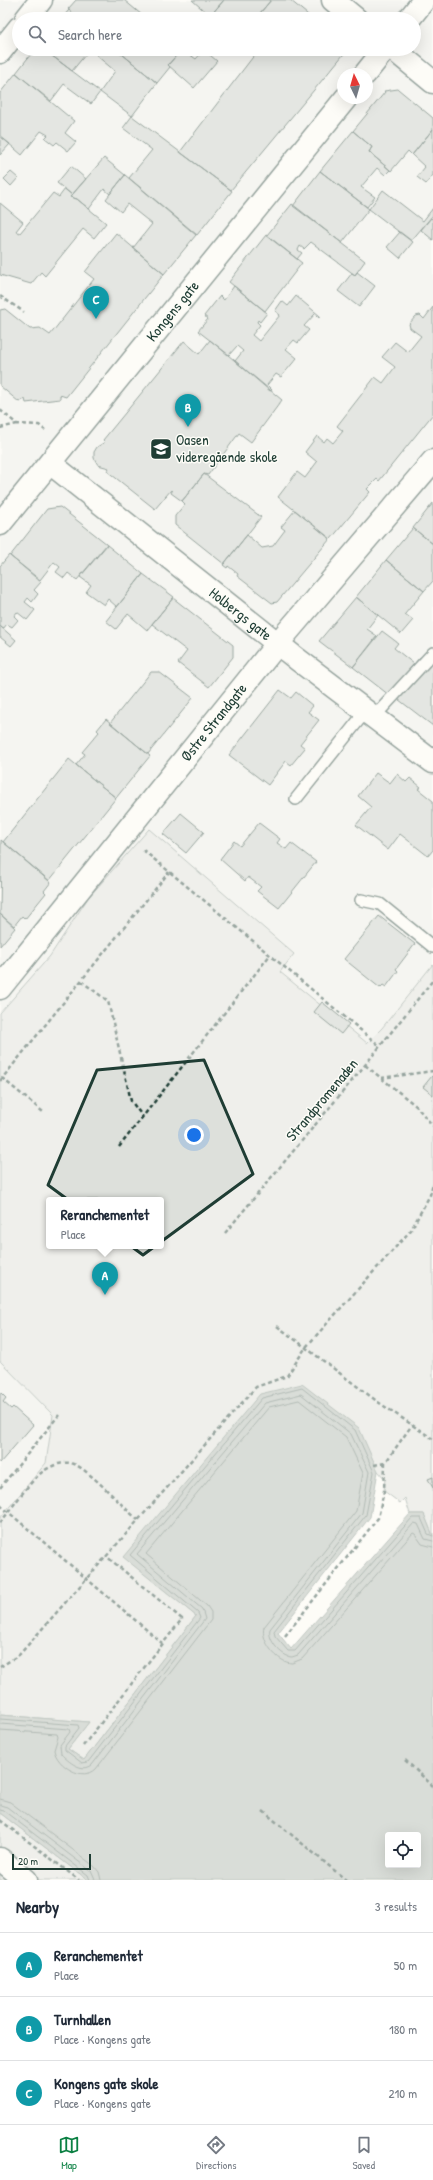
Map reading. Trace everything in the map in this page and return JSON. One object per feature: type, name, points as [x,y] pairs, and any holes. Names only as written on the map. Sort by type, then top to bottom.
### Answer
[{"type":"street","points":[[32,12],[41,0]]},
{"type":"street","points":[[333,0],[348,12]]},
{"type":"street","points":[[415,12],[424,0]]},
{"type":"street","points":[[0,52],[12,37]]},
{"type":"street","points":[[370,68],[379,56]]},
{"type":"street","points":[[401,56],[433,82]]},
{"type":"street","name":"Kongens gate","points":[[0,524],[341,104]]},
{"type":"street","name":"Østre Strandgate","points":[[0,988],[278,644],[433,461]]},
{"type":"street","name":"Holbergs gate","points":[[50,463],[278,644],[433,762]]},
{"type":"street","points":[[0,1859],[26,1880]]},
{"type":"lane","points":[[296,799],[370,714],[433,653]]},
{"type":"lane","points":[[361,900],[380,904],[433,947]]},
{"type":"path","points":[[0,296],[24,312]]},
{"type":"path","points":[[0,410],[17,424]]},
{"type":"path","points":[[0,428],[17,424],[39,425],[47,431]]},
{"type":"path","points":[[142,850],[380,1046]]},
{"type":"path","points":[[43,1112],[1,1080],[169,872]]},
{"type":"path","points":[[120,1147],[270,955]]},
{"type":"path","name":"Strandpromenaden","points":[[225,1233],[365,1066],[433,980]]},
{"type":"path","points":[[81,981],[108,1001],[131,1101],[143,1117]]},
{"type":"path","points":[[365,1066],[416,1106],[433,1126]]},
{"type":"path","points":[[381,1078],[433,1071]]},
{"type":"path","points":[[0,1667],[19,1655],[256,1387],[287,1376],[306,1347],[411,1230],[430,1195],[433,1183]]},
{"type":"path","points":[[277,1326],[433,1439]]},
{"type":"path","points":[[0,1488],[59,1414]]},
{"type":"path","points":[[285,1636],[378,1518],[384,1491],[385,1463],[412,1425]]},
{"type":"path","points":[[0,1523],[41,1473],[52,1466],[64,1463],[75,1464],[86,1472],[138,1520]]},
{"type":"path","points":[[374,1465],[385,1463]]},
{"type":"path","points":[[0,1505],[87,1578],[162,1644]]},
{"type":"path","points":[[83,1746],[182,1619],[106,1556]]},
{"type":"path","points":[[405,1760],[433,1786]]},
{"type":"path","points":[[263,1811],[346,1880]]},
{"type":"path","points":[[0,1820],[79,1880]]},
{"type":"highlighted area","points":[[204,1060],[253,1174],[143,1255],[48,1185],[97,1070]]},
{"type":"shaded area","points":[[0,0],[433,0],[433,964],[382,1028],[231,1179],[150,829],[88,898],[50,956],[0,1013]]},
{"type":"shaded area","points":[[149,829],[294,954],[280,972],[367,1043],[382,1028],[433,964],[433,1536],[424,1514],[410,1514],[405,1498],[400,1503],[384,1491],[385,1479],[378,1471],[124,1557],[196,1616],[84,1760],[68,1749],[89,1722],[0,1715],[0,1518],[46,1463],[53,1415],[0,1361],[0,1013],[50,956],[88,898]]},
{"type":"shaded area","points":[[0,1361],[53,1415],[46,1463],[0,1518]]},
{"type":"shaded area","points":[[0,1813],[88,1880],[0,1880]]},
{"type":"water","points":[[302,1384],[359,1428],[378,1471],[370,1517],[278,1633],[291,1649],[410,1514],[424,1514],[433,1536],[433,1880],[88,1880],[0,1813],[0,1715],[89,1722],[68,1749],[84,1760],[196,1616],[123,1557],[260,1394]]},
{"type":"building","points":[[76,0],[124,0],[138,12],[72,12],[68,9]]},
{"type":"building","points":[[192,0],[224,0],[214,12],[206,12]]},
{"type":"building","points":[[224,0],[271,0],[261,12],[214,12]]},
{"type":"building","points":[[271,0],[290,0],[305,12],[261,12]]},
{"type":"building","points":[[29,56],[52,56],[100,92],[91,104],[64,84],[51,101],[16,73]]},
{"type":"building","points":[[52,56],[84,56],[72,71]]},
{"type":"building","points":[[97,56],[124,56],[157,83],[132,116],[100,92],[115,71]]},
{"type":"building","points":[[124,56],[176,56],[168,65],[170,67],[157,83]]},
{"type":"building","points":[[176,56],[192,56],[196,59],[199,56],[211,56],[217,61],[194,88],[168,65]]},
{"type":"building","points":[[254,56],[342,56],[231,190],[180,152]]},
{"type":"building","points":[[16,73],[74,121],[65,133],[76,142],[68,151],[57,142],[54,145],[45,138],[48,135],[41,131],[22,155],[0,136],[0,93]]},
{"type":"building","points":[[398,89],[433,118],[433,129],[412,155],[408,151],[391,171],[369,152],[372,147],[353,131],[385,92],[384,91]]},
{"type":"building","points":[[132,116],[232,191],[197,235],[129,178],[152,150],[123,128]]},
{"type":"building","points":[[433,129],[433,175],[426,184],[417,177],[425,167],[412,155]]},
{"type":"building","points":[[353,131],[372,147],[369,152],[390,170],[385,175],[377,168],[361,187],[375,197],[367,207],[320,171]]},
{"type":"building","points":[[0,136],[10,144],[0,155]]},
{"type":"building","points":[[104,158],[125,175],[110,194],[104,189],[89,209],[77,199],[70,197]]},
{"type":"building","points":[[71,166],[86,179],[72,195],[57,183]]},
{"type":"building","points":[[320,171],[369,209],[342,243],[293,206]]},
{"type":"building","points":[[11,172],[18,178],[11,186],[4,179]]},
{"type":"building","points":[[125,175],[196,235],[164,274],[133,248],[152,224],[127,204],[121,212],[106,199]]},
{"type":"building","points":[[65,189],[72,195],[70,197],[77,199],[106,223],[94,238],[83,229],[45,276],[41,272],[31,284],[0,275],[0,203],[23,222],[16,231],[20,233],[53,193],[59,197]]},
{"type":"building","points":[[383,190],[423,221],[433,208],[433,215],[411,241],[369,209]]},
{"type":"building","points":[[292,204],[365,261],[355,275],[311,242],[304,249],[300,246],[298,250],[302,253],[297,259],[267,235]]},
{"type":"building","points":[[431,218],[433,220],[433,240],[421,230]]},
{"type":"building","points":[[400,232],[413,242],[400,258],[387,247]]},
{"type":"building","points":[[116,233],[164,274],[66,397],[60,395],[60,399],[26,403],[25,399],[19,402],[0,386],[0,310],[5,309],[30,329],[40,328],[50,335],[94,279],[85,272]]},
{"type":"building","points":[[266,235],[302,263],[265,311],[229,282]]},
{"type":"building","points":[[357,272],[375,286],[359,307],[338,291],[352,273],[355,275]]},
{"type":"building","points":[[234,286],[267,313],[260,322],[258,320],[257,322],[260,325],[252,335],[259,341],[280,315],[275,311],[282,301],[288,306],[296,296],[320,316],[319,318],[315,314],[304,326],[309,330],[298,343],[294,340],[286,349],[297,358],[281,377],[276,374],[267,385],[272,390],[270,391],[235,361],[243,351],[237,346],[229,355],[198,331],[208,319],[204,316],[220,296],[224,300]]},
{"type":"building","points":[[433,307],[433,414],[379,481],[377,479],[367,489],[370,492],[331,539],[278,497],[297,472],[305,478],[317,462],[305,452],[317,436],[324,442],[327,438],[333,443],[343,431],[337,426],[375,377],[383,383],[395,367],[382,357],[395,342],[408,352],[421,336],[410,328],[409,324],[416,316],[420,315],[424,319]]},
{"type":"building","points":[[210,340],[282,400],[251,442],[239,433],[208,475],[204,474],[182,501],[171,493],[171,490],[155,509],[107,471],[109,468],[98,465],[94,458],[94,452],[97,447],[105,442],[103,440],[184,341],[199,354]]},
{"type":"building","points":[[204,474],[261,517],[224,564],[175,525],[175,516],[185,504],[182,501]]},
{"type":"building","points":[[433,503],[433,544],[413,528]]},
{"type":"building","points":[[60,507],[107,544],[77,580],[68,573],[64,578],[56,572],[60,567],[54,562],[40,580],[10,556],[47,509]]},
{"type":"building","points":[[295,510],[330,539],[277,602],[272,603],[237,576],[238,574],[228,566],[227,568],[223,565],[247,535],[262,548],[273,546],[285,530],[281,527]]},
{"type":"building","points":[[413,528],[433,544],[433,581],[424,591],[386,560]]},
{"type":"building","points":[[107,545],[143,574],[117,607],[108,599],[104,605],[86,592],[91,585],[80,577]]},
{"type":"building","points":[[9,555],[41,582],[34,590],[38,594],[32,602],[28,598],[25,602],[35,610],[27,620],[17,612],[14,616],[18,620],[12,627],[7,624],[3,629],[0,626],[0,566]]},
{"type":"building","points":[[386,560],[424,591],[405,614],[413,620],[401,634],[356,597]]},
{"type":"building","points":[[143,574],[174,597],[147,630],[128,614],[116,629],[106,621]]},
{"type":"building","points":[[356,597],[378,615],[367,629],[377,636],[353,667],[319,641]]},
{"type":"building","points":[[173,598],[233,645],[233,657],[209,687],[178,663],[187,651],[152,624]]},
{"type":"building","points":[[0,626],[16,640],[11,646],[0,637]]},
{"type":"building","points":[[382,631],[398,643],[394,648],[414,664],[389,695],[353,667]]},
{"type":"building","points":[[420,657],[433,666],[433,726],[390,693]]},
{"type":"building","points":[[151,672],[159,672],[193,698],[148,754],[110,723]]},
{"type":"building","points":[[280,690],[291,698],[296,692],[313,706],[308,712],[319,720],[300,744],[305,748],[291,765],[286,761],[268,785],[229,755]]},
{"type":"building","points":[[106,719],[150,756],[116,798],[76,765],[85,754],[82,752],[99,732],[97,730]]},
{"type":"building","points":[[69,759],[116,798],[49,881],[3,842]]},
{"type":"building","points":[[376,773],[390,783],[397,774],[406,782],[410,778],[421,787],[418,789],[433,801],[433,850],[428,856],[400,834],[388,850],[356,825],[371,807],[358,796]]},
{"type":"building","points":[[181,813],[204,832],[186,853],[163,834]]},
{"type":"building","points":[[259,823],[280,839],[277,843],[286,849],[291,843],[316,862],[279,908],[257,891],[261,887],[248,877],[245,881],[220,859],[234,841],[240,846]]},
{"type":"building","points":[[1,840],[51,882],[44,891],[46,893],[25,919],[22,916],[14,926],[0,914]]},
{"type":"building","points":[[0,914],[15,928],[0,946]]},
{"type":"building","points":[[379,916],[415,944],[396,969],[398,971],[386,987],[383,985],[380,988],[344,959]]},
{"type":"building","points":[[322,1002],[349,1024],[341,1034],[314,1012]]},
{"type":"building","points":[[433,1076],[433,1095],[423,1087]]},
{"type":"building","points":[[0,1392],[6,1398],[3,1402],[11,1409],[13,1407],[33,1425],[0,1463]]},
{"type":"building","points":[[433,1477],[433,1488],[428,1479]]},
{"type":"place","name":"Kongens gate skole","points":[[96,319]]},
{"type":"place","name":"Turnhallen","points":[[188,427]]},
{"type":"place","name":"Oasen videregående skole","points":[[161,449]]},
{"type":"place","name":"Reranchementet","points":[[105,1295]]}]
